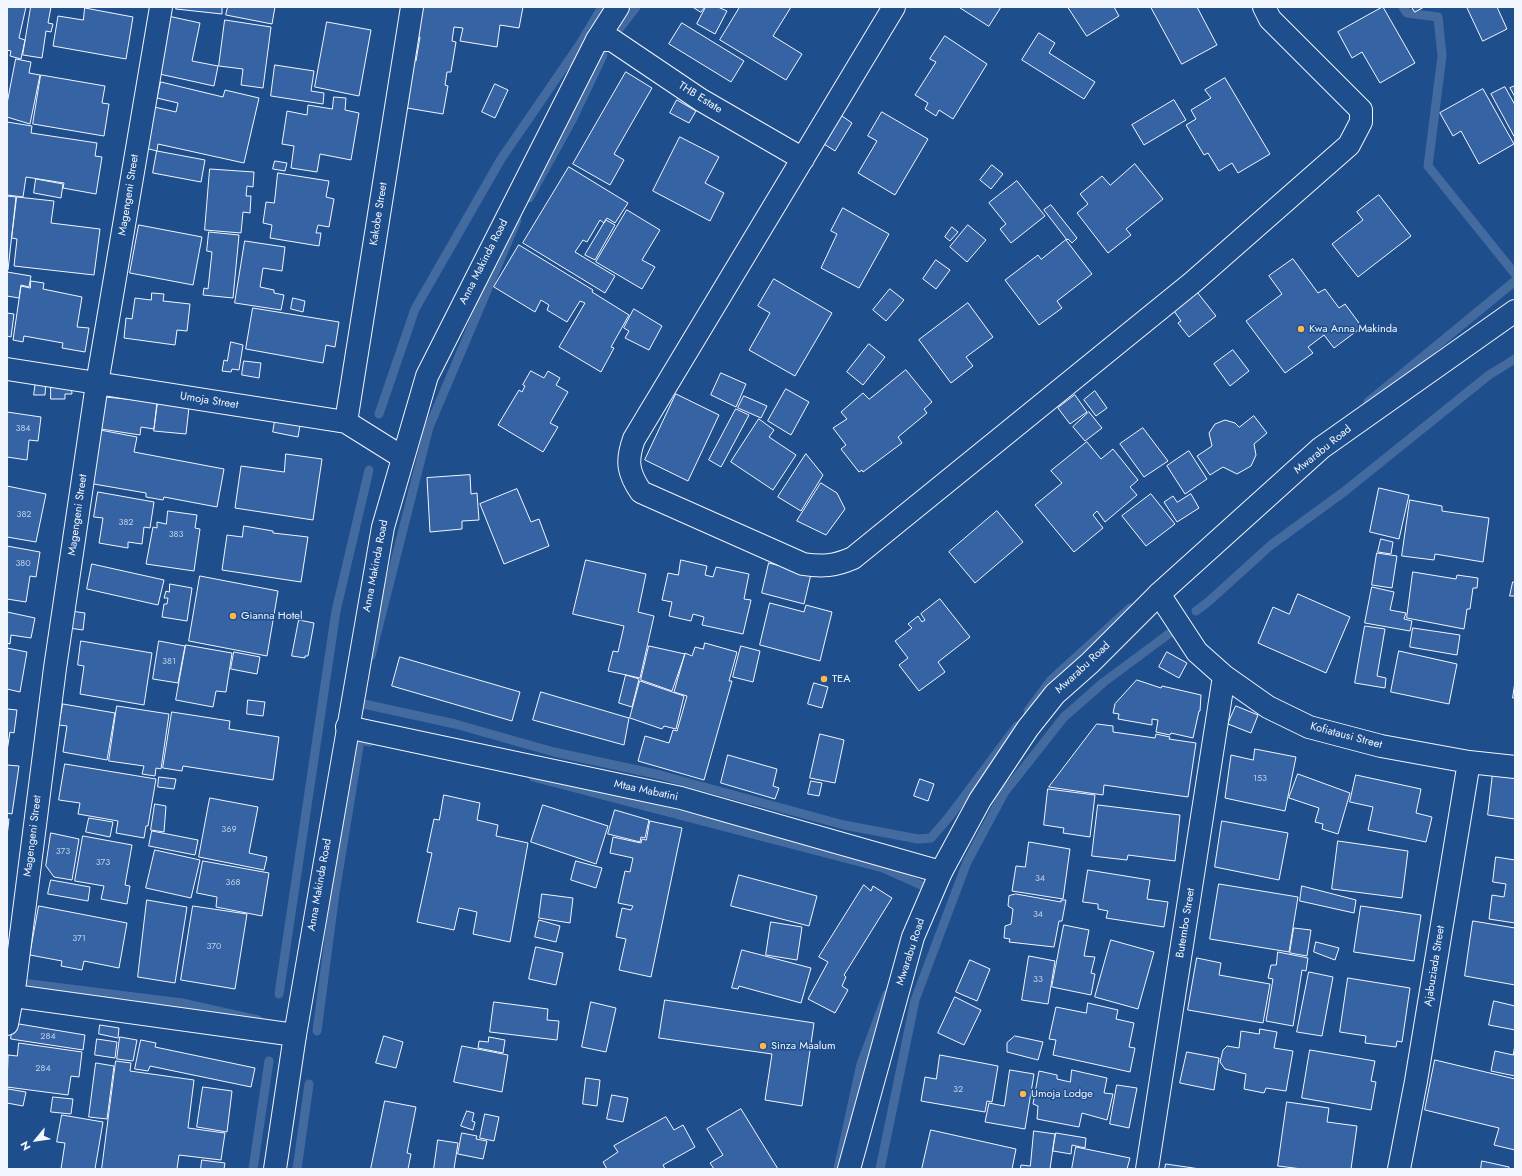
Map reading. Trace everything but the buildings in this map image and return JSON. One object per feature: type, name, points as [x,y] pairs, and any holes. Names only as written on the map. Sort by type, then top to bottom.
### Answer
[{"type":"street","name":"Magengeni Street","points":[[7,1024],[55,668],[97,384],[160,7]]},
{"type":"street","name":"Kakobe Street","points":[[346,422],[412,7]]},
{"type":"street","name":"Anna Makinda Road","points":[[274,1169],[347,727],[383,526],[402,457],[427,376],[598,40],[618,7]]},
{"type":"street","points":[[894,7],[634,439],[629,458],[631,478],[641,492],[803,564],[820,567],[838,565],[853,558],[1192,282],[1349,146],[1361,122],[1361,110],[1270,19],[1264,7]]},
{"type":"street","name":"THB Estate","points":[[598,40],[612,40],[701,100],[803,159]]},
{"type":"street","name":"Mwarabu Road","points":[[849,1169],[913,938],[940,872],[980,800],[1028,728],[1055,694],[1090,663],[1159,594],[1321,448],[1515,311]]},
{"type":"street","name":"Umoja Street","points":[[7,368],[97,384],[346,422],[402,457]]},
{"type":"street","name":"Kofiatausi Street","points":[[1159,594],[1197,652],[1224,676],[1268,707],[1309,727],[1381,746],[1469,762],[1515,767]]},
{"type":"street","name":"Butembo Street","points":[[1147,1169],[1224,676]]},
{"type":"street","name":"Mtaa Mabatini","points":[[347,727],[681,798],[940,872]]},
{"type":"street","name":"Ajabuziada Street","points":[[1398,1169],[1416,1081],[1469,762]]},
{"type":"street","points":[[10,996],[295,1035]]},
{"type":"waterway","points":[[379,414],[415,309],[501,159],[580,44],[602,7]]},
{"type":"waterway","points":[[619,29],[636,7]]},
{"type":"waterway","points":[[1403,7],[1407,13],[1438,17],[1442,56],[1428,166],[1515,274]]},
{"type":"waterway","points":[[529,198],[572,120],[603,55]]},
{"type":"waterway","points":[[371,656],[429,427],[517,220]]},
{"type":"waterway","points":[[1368,402],[1515,281]]},
{"type":"waterway","points":[[1196,611],[1271,545],[1345,491],[1489,375],[1515,359]]},
{"type":"waterway","points":[[279,994],[336,611],[369,470]]},
{"type":"waterway","points":[[1028,711],[1051,680],[1130,608]]},
{"type":"waterway","points":[[880,1169],[915,1000],[967,862],[1004,793],[1064,717],[1104,682],[1174,630]]},
{"type":"waterway","points":[[361,696],[359,703],[455,724],[554,752],[660,775],[844,825],[918,839],[931,838],[949,817],[1017,726]]},
{"type":"waterway","points":[[317,1031],[335,893],[360,740],[370,742]]},
{"type":"waterway","points":[[533,777],[883,868],[932,890],[931,892]]},
{"type":"waterway","points":[[14,982],[182,1003],[258,1020]]},
{"type":"waterway","points":[[838,1169],[861,1064],[887,994]]},
{"type":"waterway","points":[[253,1169],[269,1061]]},
{"type":"waterway","points":[[297,1169],[309,1084]]},
{"type":"place","name":"Kwa Anna Makinda","points":[[1301,329]]},
{"type":"place","name":"Gianna Hotel","points":[[233,616]]},
{"type":"place","name":"TEA","points":[[824,679]]},
{"type":"place","name":"Sinza Maalum","points":[[763,1046]]},
{"type":"place","name":"Umoja Lodge","points":[[1023,1094]]}]
